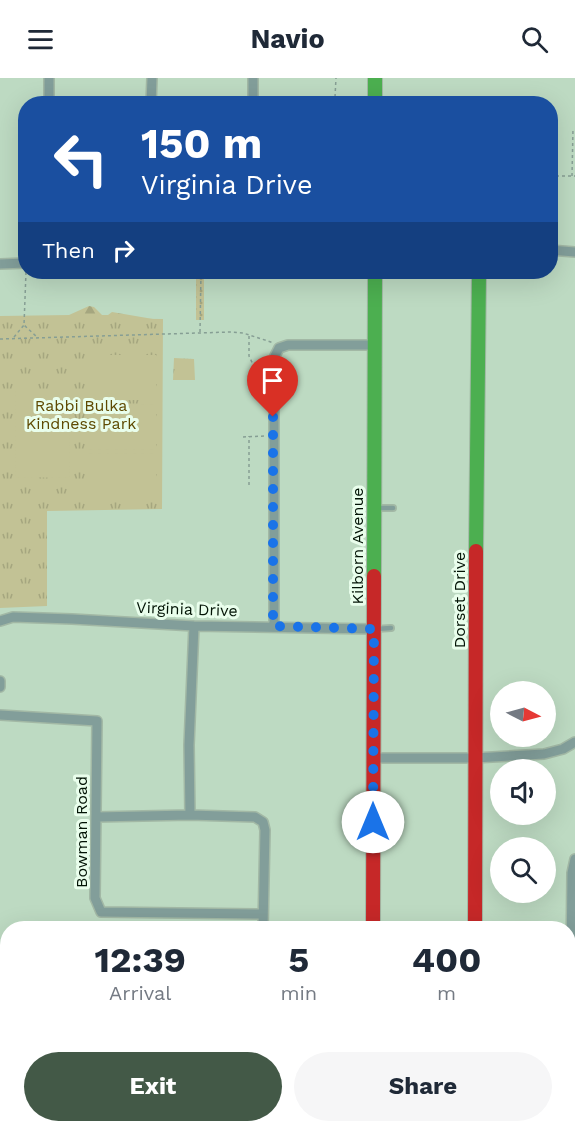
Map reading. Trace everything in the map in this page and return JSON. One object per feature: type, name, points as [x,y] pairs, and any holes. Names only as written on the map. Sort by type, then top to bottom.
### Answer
[{"type":"street","points":[[49,78],[49,96]]},
{"type":"street","points":[[151,96],[152,78]]},
{"type":"street","points":[[252,96],[253,78]]},
{"type":"street","points":[[375,78],[375,96]]},
{"type":"street","points":[[558,251],[575,252]]},
{"type":"street","points":[[0,264],[18,263]]},
{"type":"street","name":"Kilborn Avenue","points":[[373,921],[375,279]]},
{"type":"street","name":"Dorset Drive","points":[[475,921],[476,400],[479,279]]},
{"type":"street","points":[[273,626],[274,358],[283,346],[374,345]]},
{"type":"street","name":"Virginia Drive","points":[[0,621],[13,617],[194,626],[374,629]]},
{"type":"street","points":[[190,815],[189,745],[194,626]]},
{"type":"street","points":[[0,681],[0,687]]},
{"type":"street","name":"Bowman Road","points":[[0,715],[97,721],[95,898],[101,912],[263,914]]},
{"type":"street","points":[[373,758],[475,758],[544,754],[563,749],[575,742]]},
{"type":"street","points":[[96,817],[190,815],[255,817],[263,822],[265,830],[263,921]]},
{"type":"street","points":[[572,921],[572,873],[575,859]]},
{"type":"lane","points":[[374,508],[393,508]]},
{"type":"lane","points":[[374,629],[391,628]]},
{"type":"path","points":[[335,96],[336,78]]},
{"type":"path","points":[[558,176],[574,176],[573,128]]},
{"type":"path","points":[[13,338],[24,325],[26,279]]},
{"type":"path","points":[[200,333],[201,279]]},
{"type":"path","points":[[24,325],[38,339]]},
{"type":"path","points":[[0,339],[231,332],[265,339],[283,346]]},
{"type":"path","points":[[249,335],[249,356],[259,377],[273,378]]},
{"type":"path","points":[[249,436],[249,485]]},
{"type":"path","points":[[243,437],[274,436]]},
{"type":"green space","points":[[196,279],[204,279],[204,320],[196,320]]},
{"type":"green space","points":[[89,306],[94,307],[102,315],[112,312],[153,319],[0,336],[0,316],[69,315]]},
{"type":"green space","name":"Rabbi Bulka Kindness Park","points":[[0,317],[163,319],[162,509],[47,511],[47,606],[0,608]]},
{"type":"green space","points":[[86,355],[156,355],[156,400],[86,400]]},
{"type":"green space","points":[[174,358],[194,359],[195,380],[173,380]]},
{"type":"green space","points":[[16,390],[70,390],[69,478],[15,477]]},
{"type":"green space","points":[[156,404],[156,449],[86,450],[86,405]]},
{"type":"green space","points":[[156,453],[156,498],[86,498],[86,454]]},
{"type":"traffic: fast","points":[[375,78],[375,96]]},
{"type":"traffic: fast","points":[[374,576],[375,279]]},
{"type":"traffic: fast","points":[[476,551],[479,279]]},
{"type":"traffic: jam","points":[[475,921],[476,551]]},
{"type":"traffic: jam","points":[[373,921],[374,576]]},
{"type":"route","points":[[273,417],[273,626],[374,629],[373,822]]}]
